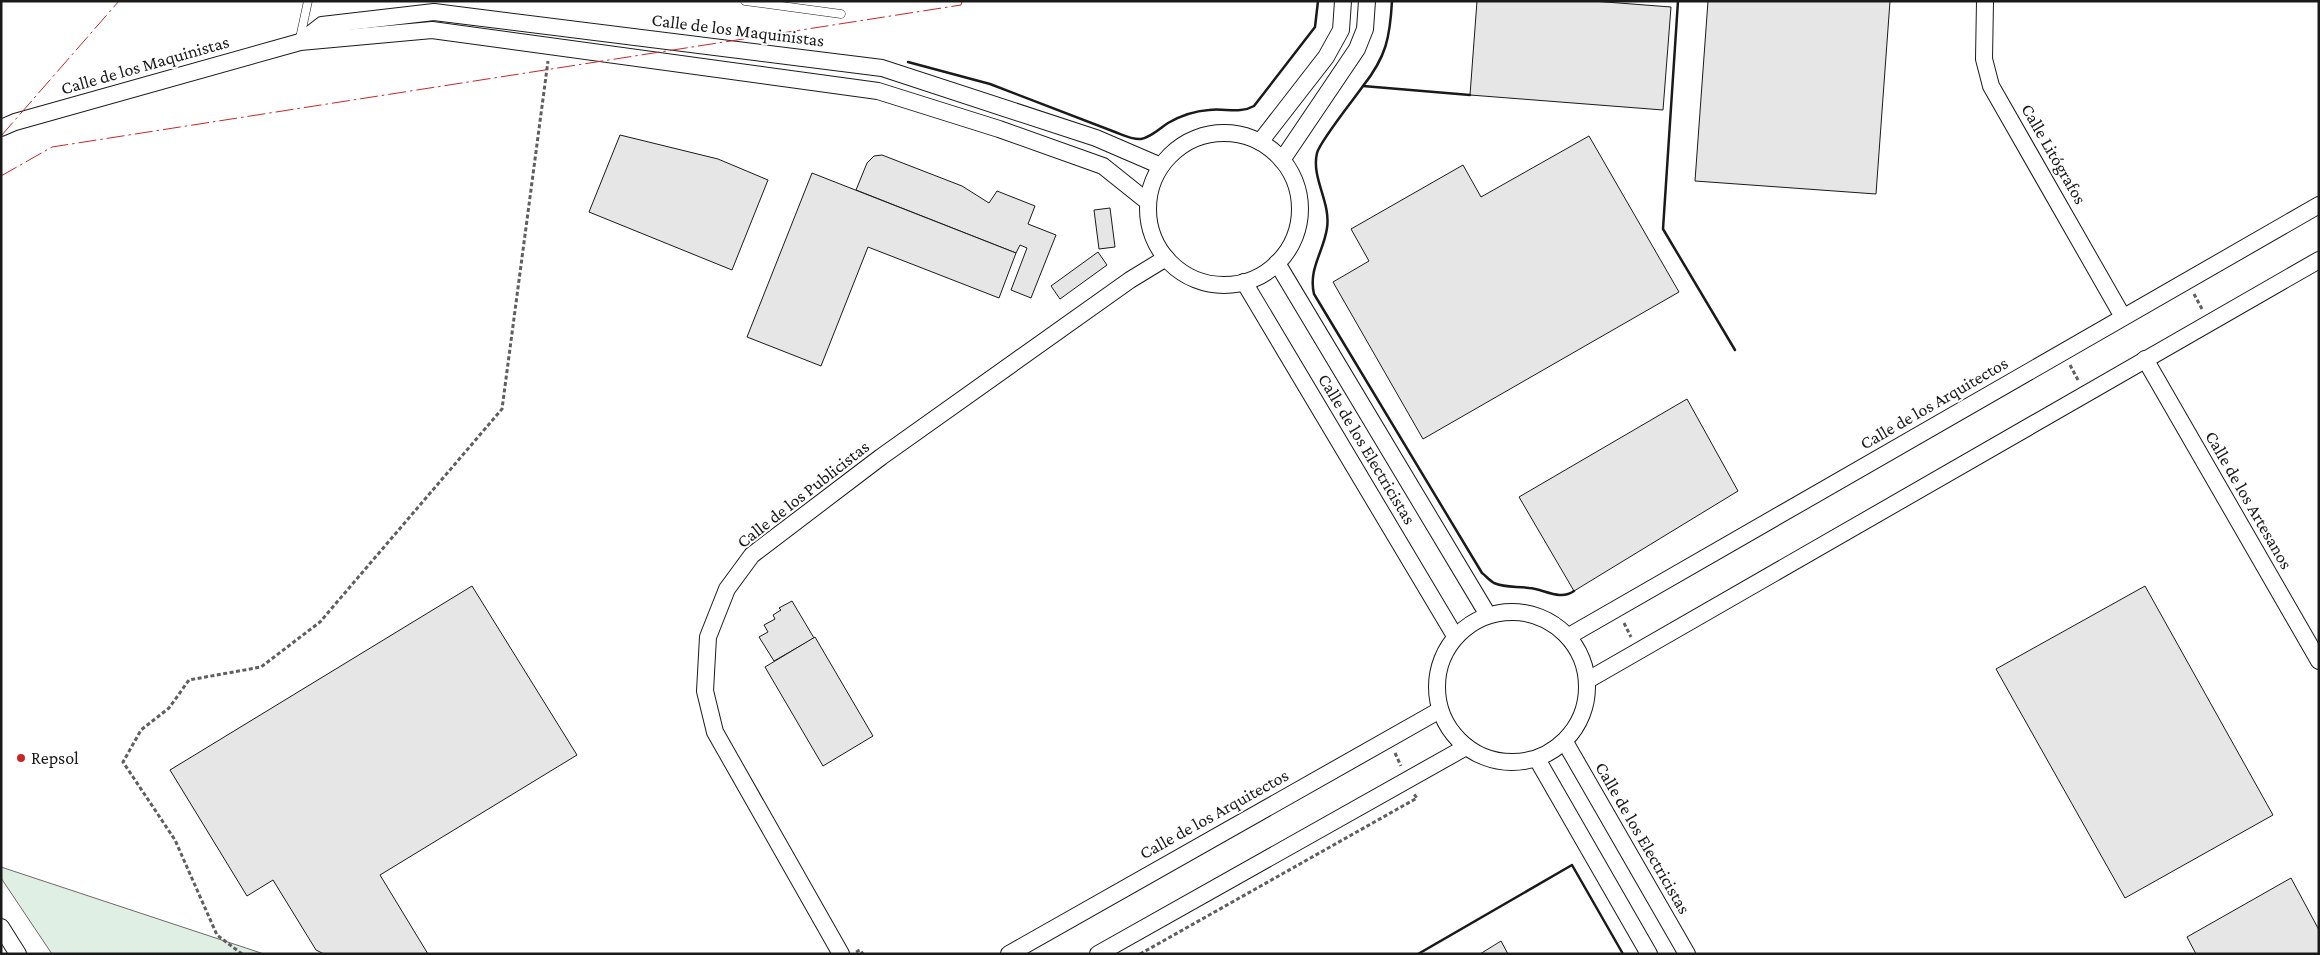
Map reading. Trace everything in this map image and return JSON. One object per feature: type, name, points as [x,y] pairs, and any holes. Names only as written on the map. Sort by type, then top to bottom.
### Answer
[{"type":"street","points":[[1260,142],[1326,57],[1341,30],[1343,1]]},
{"type":"street","points":[[1282,160],[1358,48],[1365,29],[1367,1]]},
{"type":"street","name":"Calle Litógrafos","points":[[1985,1],[1984,59],[1991,86],[2123,318]]},
{"type":"street","name":"Calle de los Maquinistas","points":[[300,42],[322,25],[434,12],[882,68],[1096,138],[1161,166]]},
{"type":"street","name":"Calle de los Maquinistas","points":[[1,128],[15,122],[300,42],[432,30],[878,91],[999,129],[1103,166],[1148,202]]},
{"type":"street","points":[[1216,133],[1239,134],[1260,142],[1282,160],[1294,179],[1300,201],[1298,224],[1291,245],[1277,263],[1262,274],[1244,282],[1223,285],[1202,281],[1182,272],[1166,258],[1155,242],[1149,222],[1148,202],[1152,184],[1161,166],[1176,150],[1195,138],[1216,133]]},
{"type":"street","name":"Calle de los Arquitectos","points":[[1569,636],[2319,205]]},
{"type":"street","name":"Calle de los Publicistas","points":[[841,954],[715,732],[705,691],[708,637],[727,589],[752,555],[881,457],[1130,280],[1166,258]]},
{"type":"street","points":[[1588,680],[2319,260]]},
{"type":"street","name":"Calle de los Electricistas","points":[[1277,263],[1488,615]]},
{"type":"street","name":"Calle de los Electricistas","points":[[1244,282],[1455,636]]},
{"type":"street","name":"Calle de los Artesanos","points":[[2145,359],[2319,661]]},
{"type":"street","points":[[1510,611],[1532,614],[1552,622],[1569,636],[1582,657],[1588,680],[1587,703],[1582,717],[1565,742],[1552,752],[1537,759],[1512,763],[1488,759],[1466,747],[1450,730],[1440,710],[1436,684],[1442,659],[1455,636],[1465,627],[1488,615],[1510,611]]},
{"type":"street","name":"Calle de los Arquitectos","points":[[1009,954],[1440,710]]},
{"type":"street","name":"Calle de los Electricistas","points":[[1565,742],[1687,954]]},
{"type":"street","points":[[1098,954],[1466,747]]},
{"type":"street","points":[[1537,759],[1650,954]]},
{"type":"street","points":[[1,927],[18,954]]},
{"type":"lane","points":[[300,42],[308,1]]},
{"type":"lane","points":[[745,1],[841,14]]},
{"type":"path","points":[[242,954],[217,935],[175,840],[123,762],[140,730],[170,708],[189,680],[261,667],[320,622],[502,409],[550,46]]},
{"type":"path","points":[[2186,281],[2210,322]]},
{"type":"path","points":[[2063,352],[2085,394]]},
{"type":"path","points":[[1616,609],[1639,651]]},
{"type":"path","points":[[1140,954],[1417,798],[1389,739]]},
{"type":"green space","points":[[1,867],[264,954],[52,954],[1,878]]},
{"type":"building","points":[[1477,1],[1593,1],[1671,7],[1663,110],[1470,95]]},
{"type":"building","points":[[1708,1],[1890,1],[1876,194],[1695,181]]},
{"type":"building","points":[[620,135],[718,159],[768,180],[732,270],[589,212]]},
{"type":"building","points":[[1589,136],[1679,292],[1423,439],[1333,282],[1369,261],[1351,229],[1463,165],[1481,197]]},
{"type":"building","points":[[882,155],[962,186],[989,203],[997,191],[1035,206],[1028,224],[1056,235],[1031,298],[1011,290],[1027,248],[1020,245],[1016,253],[856,190],[867,163],[874,156]]},
{"type":"building","points":[[812,173],[1016,253],[999,298],[868,247],[821,366],[747,337]]},
{"type":"building","points":[[1110,208],[1115,247],[1099,249],[1094,210]]},
{"type":"building","points":[[1098,252],[1107,265],[1060,299],[1051,286]]},
{"type":"building","points":[[1687,399],[1738,491],[1574,591],[1519,497]]},
{"type":"building","points":[[472,586],[577,755],[380,875],[428,954],[324,954],[316,950],[273,880],[247,896],[170,770]]},
{"type":"building","points":[[2145,586],[2273,815],[2125,898],[1996,669]]},
{"type":"building","points":[[792,601],[814,638],[774,661],[759,637],[768,632],[764,625],[775,619],[773,615],[781,610],[779,608]]},
{"type":"building","points":[[815,637],[873,736],[823,766],[765,667]]},
{"type":"building","points":[[2291,878],[2319,930],[2319,954],[2196,954],[2187,937]]},
{"type":"building","points":[[1501,941],[1508,954],[1480,954]]},
{"type":"wall","points":[[908,62],[990,84],[1125,136],[1141,139],[1173,120],[1198,111],[1243,110],[1254,106],[1315,27],[1318,1]]},
{"type":"wall","points":[[1392,1],[1390,26],[1382,56],[1363,86],[1470,95]]},
{"type":"wall","points":[[1678,1],[1663,229],[1735,350]]},
{"type":"wall","points":[[1363,86],[1330,130],[1317,153],[1317,172],[1326,209],[1327,228],[1313,276],[1314,294],[1482,573],[1492,582],[1503,586],[1525,587],[1558,595],[1569,594],[1574,591]]},
{"type":"wall","points":[[1418,954],[1572,865],[1623,954]]},
{"type":"power","points":[[1,136],[119,1]]},
{"type":"power","points":[[1,176],[52,147],[961,5],[962,1]]},
{"type":"place","name":"Repsol","points":[[21,758]]}]
